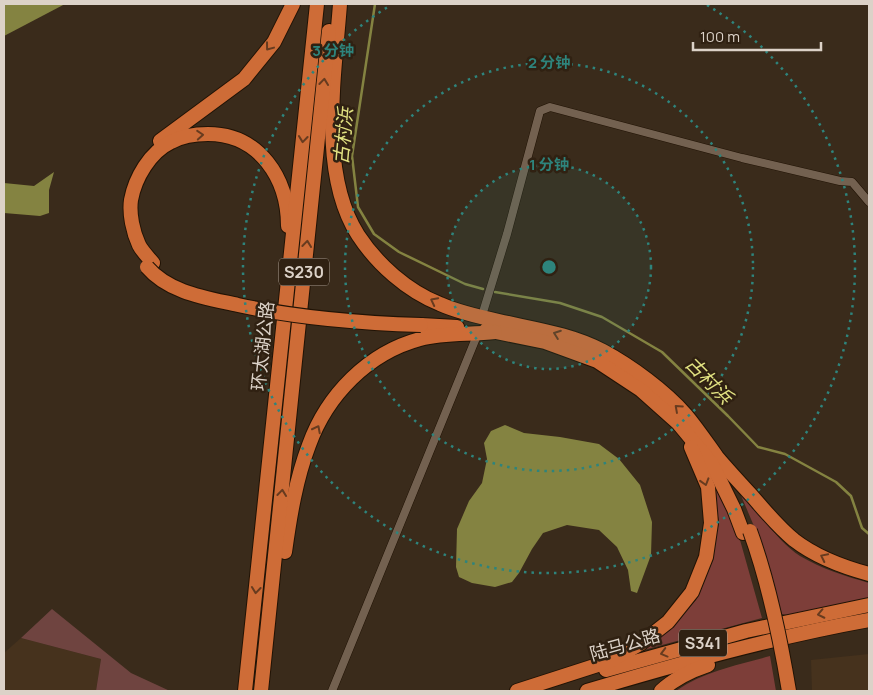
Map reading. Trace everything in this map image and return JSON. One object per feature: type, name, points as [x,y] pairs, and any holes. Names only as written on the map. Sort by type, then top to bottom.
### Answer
[{"type":"highway","points":[[150,265],[133,250],[125,225],[124,200],[132,174],[147,152],[244,79],[274,42],[292,4]]},
{"type":"highway","name":"环太湖公路","points":[[245,691],[317,4]]},
{"type":"highway","name":"环太湖公路","points":[[281,542],[332,4]]},
{"type":"highway","points":[[340,4],[332,120],[337,181],[345,209],[358,234],[375,257],[395,276],[417,292],[440,304],[496,326],[597,361],[641,390],[678,423],[712,464],[758,554],[772,603],[790,691]]},
{"type":"highway","points":[[269,475],[277,358],[288,241],[288,219],[285,198],[278,176],[264,157],[244,142],[220,134],[194,134],[170,142],[152,157],[139,177],[131,201],[132,224],[151,271],[172,286],[205,298],[279,314],[368,323],[421,322],[476,328],[496,326],[549,331],[602,351],[648,380],[685,414],[719,459],[794,540],[820,556],[848,568],[869,574]]},
{"type":"highway","points":[[261,691],[281,542],[309,444],[327,409],[351,378],[383,353],[420,339],[496,326]]},
{"type":"highway","points":[[517,691],[610,661],[640,644],[668,622],[692,592],[706,557],[711,523],[708,487],[695,453],[678,423]]},
{"type":"highway","points":[[719,459],[746,532],[765,605],[782,691]]},
{"type":"highway","name":"陆马公路","points":[[539,691],[647,658],[746,631],[869,605]]},
{"type":"highway","name":"陆马公路","points":[[587,691],[749,645],[869,620]]},
{"type":"highway","points":[[661,691],[669,683],[690,671],[713,663],[869,626]]},
{"type":"street","points":[[484,308],[507,234],[540,111],[550,107],[751,160],[840,181],[852,182],[869,202]]},
{"type":"street","points":[[332,691],[476,338]]},
{"type":"shaded area","points":[[4,4],[65,4],[4,36]]},
{"type":"shaded area","points":[[54,172],[49,190],[49,213],[40,216],[4,213],[4,183],[34,186]]},
{"type":"shaded area","points":[[505,425],[524,433],[599,444],[619,459],[640,485],[652,522],[651,555],[637,593],[631,591],[628,570],[617,547],[599,530],[567,525],[543,533],[512,582],[495,587],[472,583],[459,577],[456,567],[457,529],[469,501],[482,483],[487,459],[484,443],[491,431]]},
{"type":"shaded area","points":[[710,475],[729,512],[740,540],[762,618],[640,651],[671,629],[696,600],[711,563],[719,522]]},
{"type":"shaded area","points":[[737,486],[767,524],[792,550],[808,561],[842,575],[869,583],[869,599],[787,615],[782,614],[759,538]]},
{"type":"shaded area","points":[[52,609],[131,673],[170,691],[96,691],[101,659],[21,638]]},
{"type":"shaded area","points":[[21,638],[101,659],[96,691],[4,691],[4,653]]},
{"type":"shaded area","points":[[869,654],[869,691],[812,691],[811,660]]},
{"type":"shaded area","points":[[770,656],[776,691],[676,691],[698,678]]},
{"type":"waterway","name":"古村浜","points":[[375,4],[352,156],[358,207],[374,234],[399,252],[465,284],[483,289]]},
{"type":"waterway","name":"古村浜","points":[[495,292],[560,303],[602,317],[662,352],[758,447],[785,454],[836,482],[851,496],[862,528],[869,534]]}]
